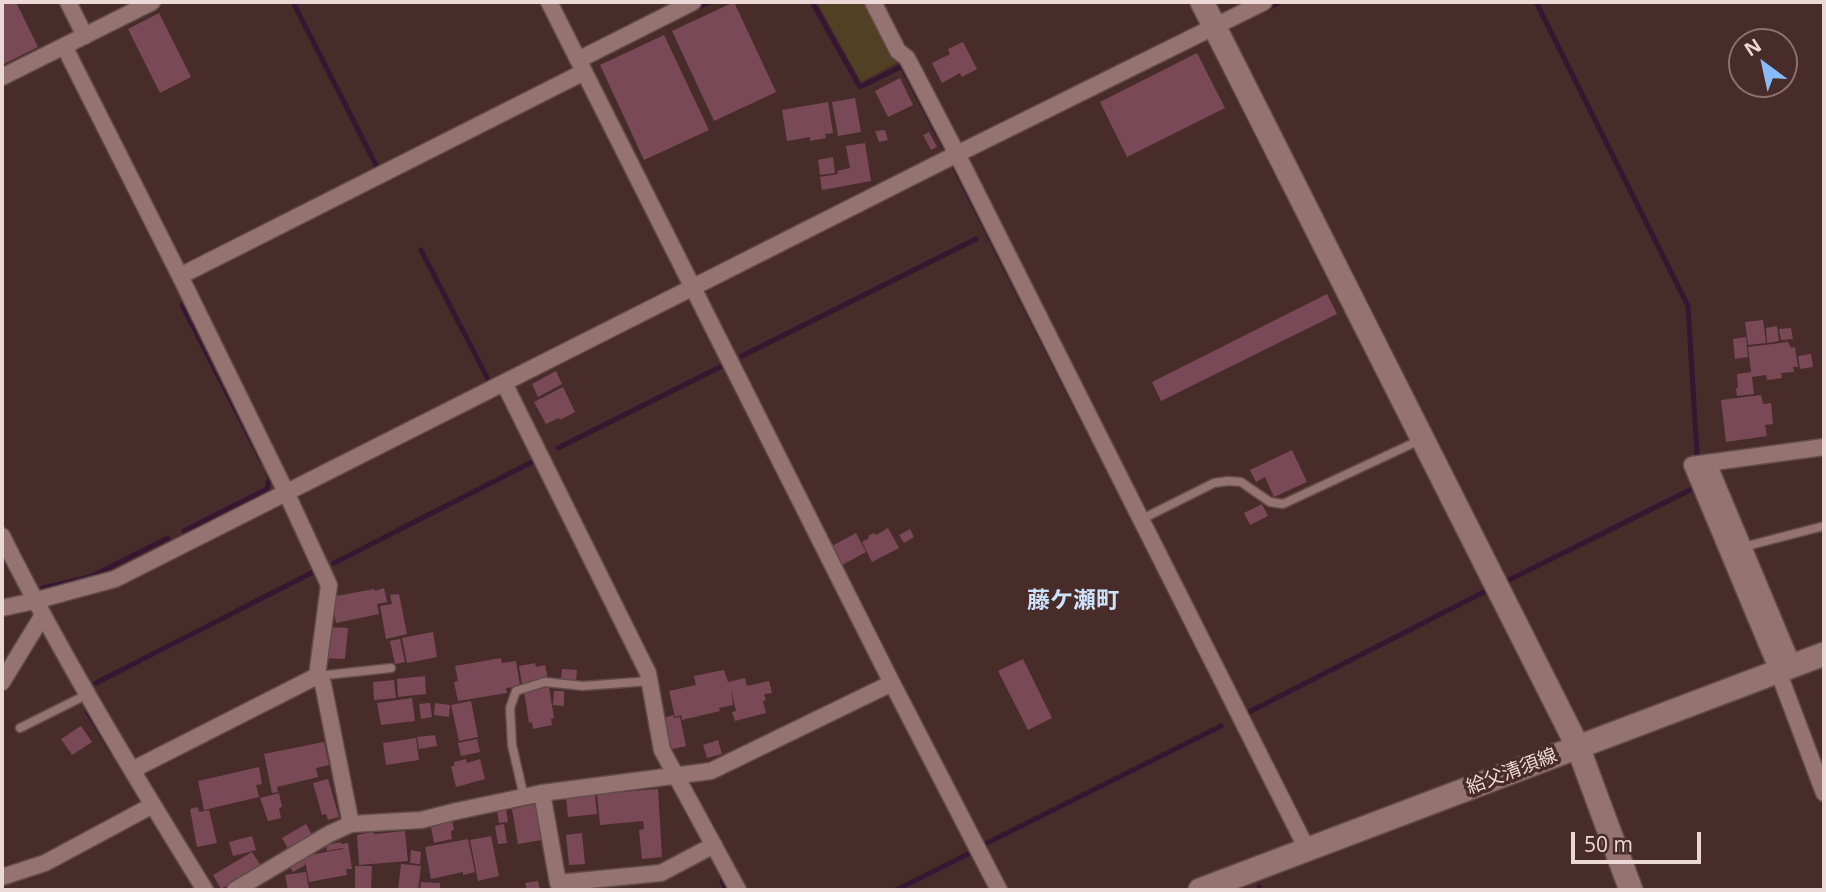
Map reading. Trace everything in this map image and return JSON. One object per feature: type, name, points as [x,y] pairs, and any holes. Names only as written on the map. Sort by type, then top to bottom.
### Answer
[{"type":"street","points":[[68,2],[85,36]]},
{"type":"street","points":[[2,77],[152,2]]},
{"type":"street","points":[[549,2],[999,890]]},
{"type":"street","points":[[180,276],[581,66],[693,2]]},
{"type":"street","points":[[873,2],[898,51],[907,58],[957,155],[1307,849]]},
{"type":"street","points":[[1202,2],[1578,747],[1631,890]]},
{"type":"street","points":[[2,608],[39,608],[115,579],[1264,2]]},
{"type":"street","points":[[64,46],[180,276],[329,585],[317,677],[323,684],[351,824]]},
{"type":"street","points":[[504,383],[648,673],[662,750],[738,890]]},
{"type":"street","points":[[1786,669],[1692,465],[1824,447]]},
{"type":"street","points":[[1707,463],[1743,547],[1786,669],[1824,793]]},
{"type":"street","points":[[2,536],[88,694],[205,890]]},
{"type":"street","points":[[2,682],[39,608]]},
{"type":"street","name":"給父清須線","points":[[1200,890],[1824,654]]},
{"type":"street","points":[[132,770],[317,677]]},
{"type":"street","points":[[235,890],[329,834],[351,824],[421,820],[542,793],[710,771],[892,683]]},
{"type":"street","points":[[542,793],[560,886],[661,873],[714,845]]},
{"type":"street","points":[[2,877],[45,863],[153,806]]},
{"type":"lane","points":[[1140,520],[1214,483],[1241,482],[1270,502],[1283,504],[1422,438]]},
{"type":"lane","points":[[1743,547],[1824,526]]},
{"type":"lane","points":[[317,677],[391,668]]},
{"type":"lane","points":[[524,797],[512,745],[510,708],[516,691],[545,682],[583,686],[650,681]]},
{"type":"lane","points":[[20,728],[88,694]]},
{"type":"shaded area","points":[[817,2],[867,2],[898,62],[861,82]]},
{"type":"building","points":[[2,2],[16,2],[38,47],[2,65]]},
{"type":"building","points":[[734,2],[776,92],[714,121],[672,31]]},
{"type":"building","points":[[159,13],[191,77],[160,93],[128,29]]},
{"type":"building","points":[[664,35],[709,130],[644,160],[600,65]]},
{"type":"building","points":[[963,42],[977,69],[962,77],[960,73],[942,83],[932,63],[950,54],[948,49]]},
{"type":"building","points":[[1197,53],[1225,108],[1127,157],[1100,102]]},
{"type":"building","points":[[900,78],[913,105],[888,117],[875,91]]},
{"type":"building","points":[[855,98],[861,132],[838,136],[832,102]]},
{"type":"building","points":[[828,102],[833,133],[825,134],[826,138],[810,141],[810,137],[787,141],[782,110]]},
{"type":"building","points":[[885,130],[888,140],[879,142],[875,131]]},
{"type":"building","points":[[929,132],[937,147],[931,150],[923,135]]},
{"type":"building","points":[[865,143],[871,181],[822,190],[820,177],[838,174],[837,171],[850,168],[846,146]]},
{"type":"building","points":[[833,157],[835,173],[820,175],[818,160]]},
{"type":"building","points":[[1327,294],[1337,314],[1161,401],[1152,382]]},
{"type":"building","points":[[1763,320],[1766,343],[1748,345],[1745,322]]},
{"type":"building","points":[[1777,326],[1779,341],[1767,343],[1766,328]]},
{"type":"building","points":[[1791,328],[1793,339],[1781,340],[1779,329]]},
{"type":"building","points":[[1746,337],[1748,357],[1735,359],[1733,339]]},
{"type":"building","points":[[1788,342],[1791,348],[1795,347],[1798,367],[1793,367],[1794,372],[1781,373],[1782,378],[1767,380],[1766,375],[1752,377],[1754,394],[1737,396],[1737,374],[1751,372],[1748,347]]},
{"type":"building","points":[[1811,354],[1813,367],[1800,369],[1798,356]]},
{"type":"building","points":[[556,371],[562,384],[538,397],[532,384]]},
{"type":"building","points":[[563,387],[575,412],[546,424],[534,402]]},
{"type":"building","points":[[1761,395],[1763,404],[1771,403],[1773,424],[1765,425],[1767,436],[1726,442],[1721,400]]},
{"type":"building","points":[[1292,450],[1307,482],[1274,497],[1265,477],[1256,482],[1250,470]]},
{"type":"building","points":[[1262,504],[1268,516],[1250,525],[1244,513]]},
{"type":"building","points":[[888,528],[899,548],[872,562],[862,542],[869,538],[868,536]]},
{"type":"building","points":[[910,529],[914,537],[904,543],[899,535]]},
{"type":"building","points":[[856,533],[866,552],[842,565],[832,546]]},
{"type":"building","points":[[384,588],[387,602],[377,604],[379,614],[336,623],[331,597]]},
{"type":"building","points":[[399,594],[407,634],[386,639],[380,606],[392,604],[390,595]]},
{"type":"building","points":[[327,627],[348,628],[345,659],[325,658]]},
{"type":"building","points":[[433,632],[437,657],[407,663],[402,638]]},
{"type":"building","points":[[400,639],[405,662],[395,664],[390,641]]},
{"type":"building","points":[[501,658],[502,663],[516,661],[520,686],[506,688],[507,693],[458,701],[454,682],[458,681],[455,666]]},
{"type":"building","points":[[1023,659],[1052,718],[1028,730],[998,671]]},
{"type":"building","points":[[535,663],[536,667],[545,665],[548,679],[522,684],[519,666]]},
{"type":"building","points":[[562,669],[577,670],[576,681],[561,679]]},
{"type":"building","points":[[724,670],[728,682],[745,678],[747,686],[769,681],[772,693],[764,694],[766,700],[763,701],[766,713],[735,721],[732,712],[736,711],[731,689],[733,705],[682,720],[681,715],[675,717],[669,691],[696,685],[694,676]]},
{"type":"building","points":[[425,676],[426,694],[398,697],[397,679]]},
{"type":"building","points":[[394,680],[396,698],[374,700],[373,682]]},
{"type":"building","points":[[549,687],[554,718],[551,719],[552,725],[533,729],[532,722],[529,723],[524,691]]},
{"type":"building","points":[[554,691],[564,691],[564,706],[553,705]]},
{"type":"building","points":[[412,698],[415,721],[381,725],[377,703]]},
{"type":"building","points":[[471,701],[478,737],[459,741],[451,705]]},
{"type":"building","points":[[430,703],[432,717],[421,719],[419,704]]},
{"type":"building","points":[[435,703],[450,705],[449,717],[434,715]]},
{"type":"building","points":[[673,715],[674,718],[680,717],[686,746],[668,750],[661,721]]},
{"type":"building","points":[[81,726],[92,742],[72,755],[61,739]]},
{"type":"building","points":[[435,735],[437,746],[419,749],[417,737]]},
{"type":"building","points":[[416,738],[419,760],[386,765],[383,743]]},
{"type":"building","points":[[477,739],[480,752],[461,756],[458,743]]},
{"type":"building","points":[[718,740],[722,754],[707,758],[703,745]]},
{"type":"building","points":[[324,742],[329,765],[316,768],[318,777],[277,787],[278,792],[272,793],[264,754]]},
{"type":"building","points":[[466,759],[467,763],[480,759],[485,779],[456,787],[451,766],[454,766],[454,762]]},
{"type":"building","points":[[259,767],[262,784],[256,785],[259,797],[204,810],[198,781]]},
{"type":"building","points":[[328,779],[339,817],[328,820],[326,814],[322,815],[313,783]]},
{"type":"building","points":[[658,789],[662,857],[642,859],[639,830],[644,829],[643,821],[600,825],[597,794]]},
{"type":"building","points":[[279,793],[281,818],[268,821],[260,798]]},
{"type":"building","points":[[595,795],[597,814],[568,817],[566,798]]},
{"type":"building","points":[[536,804],[542,840],[518,844],[512,809]]},
{"type":"building","points":[[198,807],[199,812],[209,810],[217,843],[197,847],[190,809]]},
{"type":"building","points":[[506,809],[508,822],[499,823],[497,810]]},
{"type":"building","points":[[452,820],[452,839],[434,843],[431,827]]},
{"type":"building","points":[[306,824],[314,838],[290,852],[282,838]]},
{"type":"building","points":[[504,824],[507,843],[498,844],[495,826]]},
{"type":"building","points":[[405,831],[408,861],[359,865],[357,835]]},
{"type":"building","points":[[582,833],[585,864],[569,865],[566,835]]},
{"type":"building","points":[[252,836],[256,850],[233,856],[229,842]]},
{"type":"building","points":[[491,836],[499,876],[478,881],[470,840]]},
{"type":"building","points":[[468,839],[475,872],[431,879],[425,847]]},
{"type":"building","points":[[348,843],[352,869],[346,869],[347,875],[309,882],[304,856],[343,849],[327,851],[326,845]]},
{"type":"building","points":[[411,850],[421,852],[420,864],[410,863]]},
{"type":"building","points":[[252,852],[261,866],[221,889],[213,875]]},
{"type":"building","points":[[301,854],[305,865],[293,872],[287,862]]},
{"type":"building","points":[[401,864],[421,866],[418,890],[398,890]]},
{"type":"building","points":[[355,866],[372,866],[371,890],[355,890]]},
{"type":"building","points":[[306,872],[309,890],[288,890],[285,875]]},
{"type":"building","points":[[538,881],[540,890],[527,890],[525,883]]},
{"type":"building","points":[[421,882],[440,883],[440,890],[420,890]]},
{"type":"waterway","points":[[293,2],[378,169]]},
{"type":"waterway","points":[[694,9],[710,2]]},
{"type":"waterway","points":[[812,2],[860,87],[902,66],[945,148]]},
{"type":"waterway","points":[[1266,9],[1280,2]]},
{"type":"waterway","points":[[1536,2],[1688,306],[1697,454]]},
{"type":"waterway","points":[[955,168],[1083,421]]},
{"type":"waterway","points":[[742,356],[976,239]]},
{"type":"waterway","points":[[421,250],[488,379]]},
{"type":"waterway","points":[[182,305],[262,461]]},
{"type":"waterway","points":[[558,448],[722,366]]},
{"type":"waterway","points":[[334,563],[532,462]]},
{"type":"waterway","points":[[184,531],[267,489],[270,476],[268,473]]},
{"type":"waterway","points":[[1505,582],[1692,489]]},
{"type":"waterway","points":[[43,588],[90,577],[168,538]]},
{"type":"waterway","points":[[96,683],[317,570]]},
{"type":"waterway","points":[[1249,712],[1484,592]]},
{"type":"waterway","points":[[87,711],[113,753]]},
{"type":"waterway","points":[[987,843],[1221,726]]},
{"type":"waterway","points":[[896,890],[968,854]]},
{"type":"waterway","points":[[722,881],[726,890]]},
{"type":"district","name":"藤ケ瀬町","points":[[1073,601]]}]
